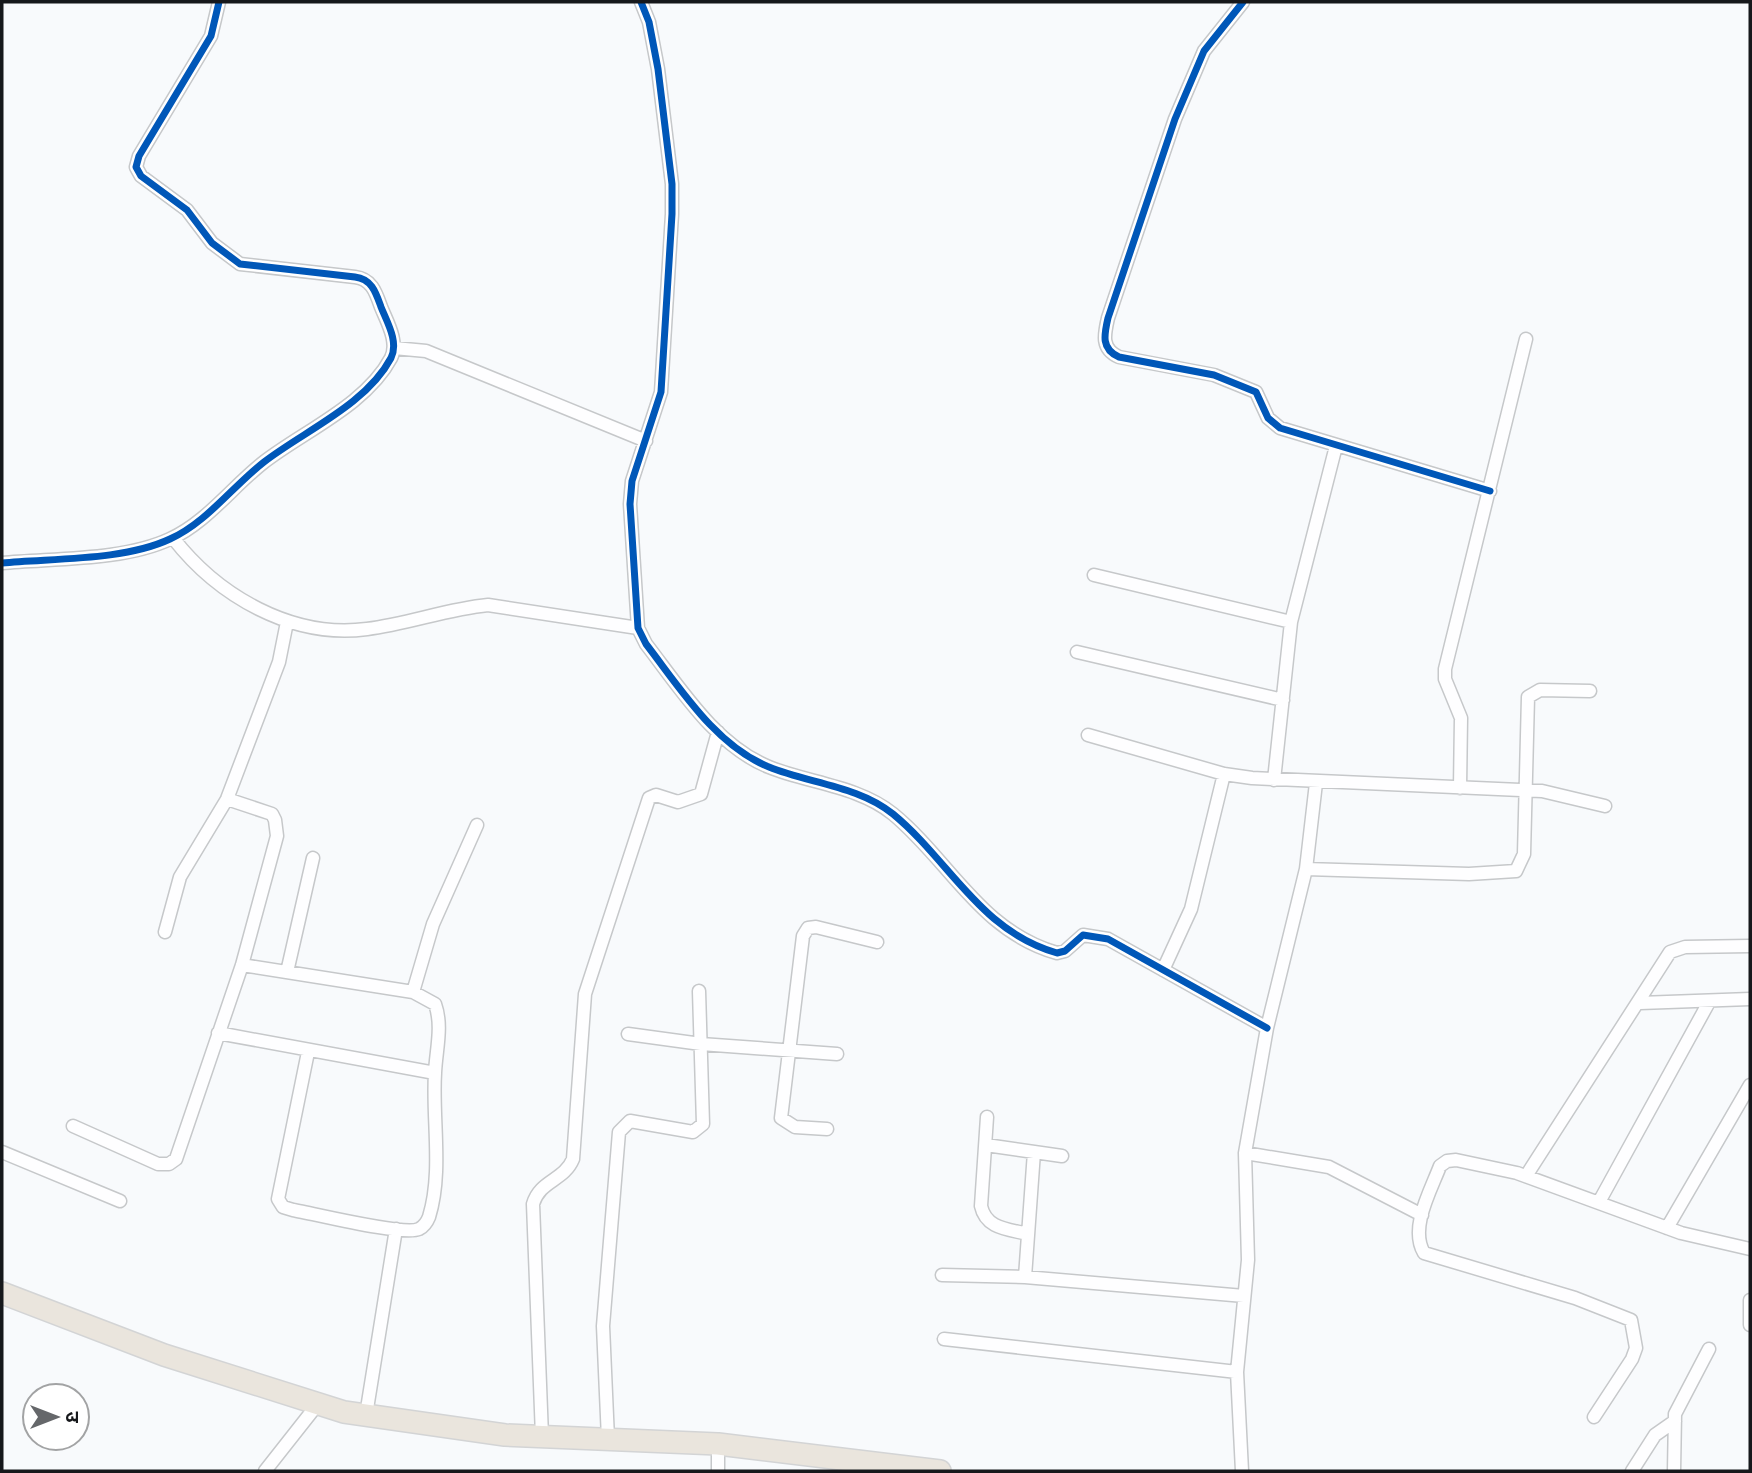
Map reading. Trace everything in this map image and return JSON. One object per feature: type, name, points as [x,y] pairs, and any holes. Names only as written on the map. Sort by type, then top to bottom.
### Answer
[{"type":"main road","points":[[2,1293],[164,1355],[317,1405],[366,1415],[496,1434],[718,1444],[882,1468],[940,1471]]},
{"type":"street","points":[[2,563],[137,550],[173,538],[276,452],[334,416],[392,357],[394,348],[374,290],[366,281],[355,276],[240,264],[212,243],[187,210],[141,177],[136,167],[139,156],[211,36],[219,2]]},
{"type":"street","points":[[642,2],[649,22],[658,69],[672,184],[661,392],[634,469],[630,504],[638,628],[646,644],[718,732],[738,751],[767,767],[867,799],[891,813],[995,922],[1044,950],[1057,953],[1065,951],[1083,935],[1108,939],[1267,1028]]},
{"type":"street","points":[[1243,2],[1204,51],[1175,119],[1108,318],[1105,344],[1110,353],[1119,357],[1214,375],[1242,385],[1261,397],[1268,418],[1274,425],[1490,491]]},
{"type":"street","points":[[1460,788],[1461,718],[1445,679],[1445,669],[1526,339]]},
{"type":"street","points":[[394,348],[426,351],[646,441]]},
{"type":"street","points":[[1274,780],[1291,622],[1336,446]]},
{"type":"street","points":[[173,538],[212,579],[261,610],[287,622],[317,630],[355,630],[488,605],[638,628]]},
{"type":"street","points":[[1094,575],[1291,622]]},
{"type":"street","points":[[165,932],[180,877],[227,799],[279,662],[287,622]]},
{"type":"street","points":[[1077,652],[1283,700]]},
{"type":"street","points":[[1306,869],[1469,874],[1516,871],[1524,854],[1528,697],[1540,690],[1590,691]]},
{"type":"street","points":[[542,1436],[533,1204],[543,1185],[569,1171],[573,1159],[585,994],[649,798],[656,795],[678,802],[701,794],[718,732]]},
{"type":"street","points":[[1088,735],[1224,774],[1316,783],[1524,790],[1605,806]]},
{"type":"street","points":[[1163,970],[1191,909],[1224,774]]},
{"type":"street","points":[[1242,1471],[1237,1372],[1248,1260],[1245,1153],[1267,1028],[1306,869],[1316,783]]},
{"type":"street","points":[[73,1126],[158,1164],[169,1164],[181,1149],[242,965],[277,828],[271,814],[227,799]]},
{"type":"street","points":[[413,992],[432,924],[477,825]]},
{"type":"street","points":[[288,972],[313,858]]},
{"type":"street","points":[[827,1129],[795,1127],[781,1118],[800,946],[808,928],[816,927],[877,942]]},
{"type":"street","points":[[1526,1176],[1640,1003],[1664,960],[1678,948],[1750,946]]},
{"type":"street","points":[[242,965],[413,992],[435,1004],[438,1014],[434,1173],[429,1216],[424,1226],[415,1231],[396,1229],[293,1210],[284,1207],[278,1199],[308,1052]]},
{"type":"street","points":[[608,1439],[603,1326],[619,1132],[630,1121],[693,1132],[699,1129],[703,1116],[699,991]]},
{"type":"street","points":[[1640,1003],[1750,999]]},
{"type":"street","points":[[1599,1202],[1709,1002]]},
{"type":"street","points":[[218,1033],[308,1052],[435,1073]]},
{"type":"street","points":[[628,1034],[701,1044],[837,1054]]},
{"type":"street","points":[[1667,1228],[1750,1085]]},
{"type":"street","points":[[987,1117],[981,1206],[984,1218],[992,1225],[1028,1234]]},
{"type":"street","points":[[986,1145],[1062,1156]]},
{"type":"street","points":[[2,1152],[120,1201]]},
{"type":"street","points":[[1025,1277],[1034,1152]]},
{"type":"street","points":[[1245,1153],[1329,1167],[1422,1215]]},
{"type":"street","points":[[1594,1417],[1636,1349],[1631,1320],[1575,1298],[1424,1253],[1418,1238],[1422,1215],[1440,1166],[1447,1161],[1526,1176],[1667,1228],[1750,1249]]},
{"type":"street","points":[[366,1415],[396,1229]]},
{"type":"street","points":[[942,1275],[1025,1277],[1244,1296]]},
{"type":"street","points":[[1750,1300],[1750,1325]]},
{"type":"street","points":[[944,1339],[1237,1372]]},
{"type":"street","points":[[1674,1471],[1675,1421],[1678,1407],[1709,1349]]},
{"type":"street","points":[[265,1471],[317,1405]]},
{"type":"street","points":[[1632,1471],[1656,1435],[1675,1421]]},
{"type":"street","points":[[718,1444],[718,1471]]},
{"type":"cycle path","points":[[2,563],[110,555],[170,539],[196,524],[264,462],[333,416],[366,390],[391,358],[394,345],[391,332],[375,292],[366,281],[355,277],[240,264],[212,243],[187,210],[141,176],[136,167],[139,156],[211,36],[219,2]]},
{"type":"cycle path","points":[[641,2],[649,22],[658,69],[672,184],[661,392],[632,481],[630,504],[638,628],[646,644],[700,714],[732,745],[769,767],[849,791],[880,805],[913,833],[986,912],[1007,929],[1030,943],[1057,953],[1065,951],[1083,935],[1108,939],[1267,1028]]},
{"type":"cycle path","points":[[1243,2],[1204,51],[1175,119],[1108,318],[1105,341],[1109,350],[1119,357],[1214,375],[1256,392],[1268,418],[1280,428],[1490,491]]}]
